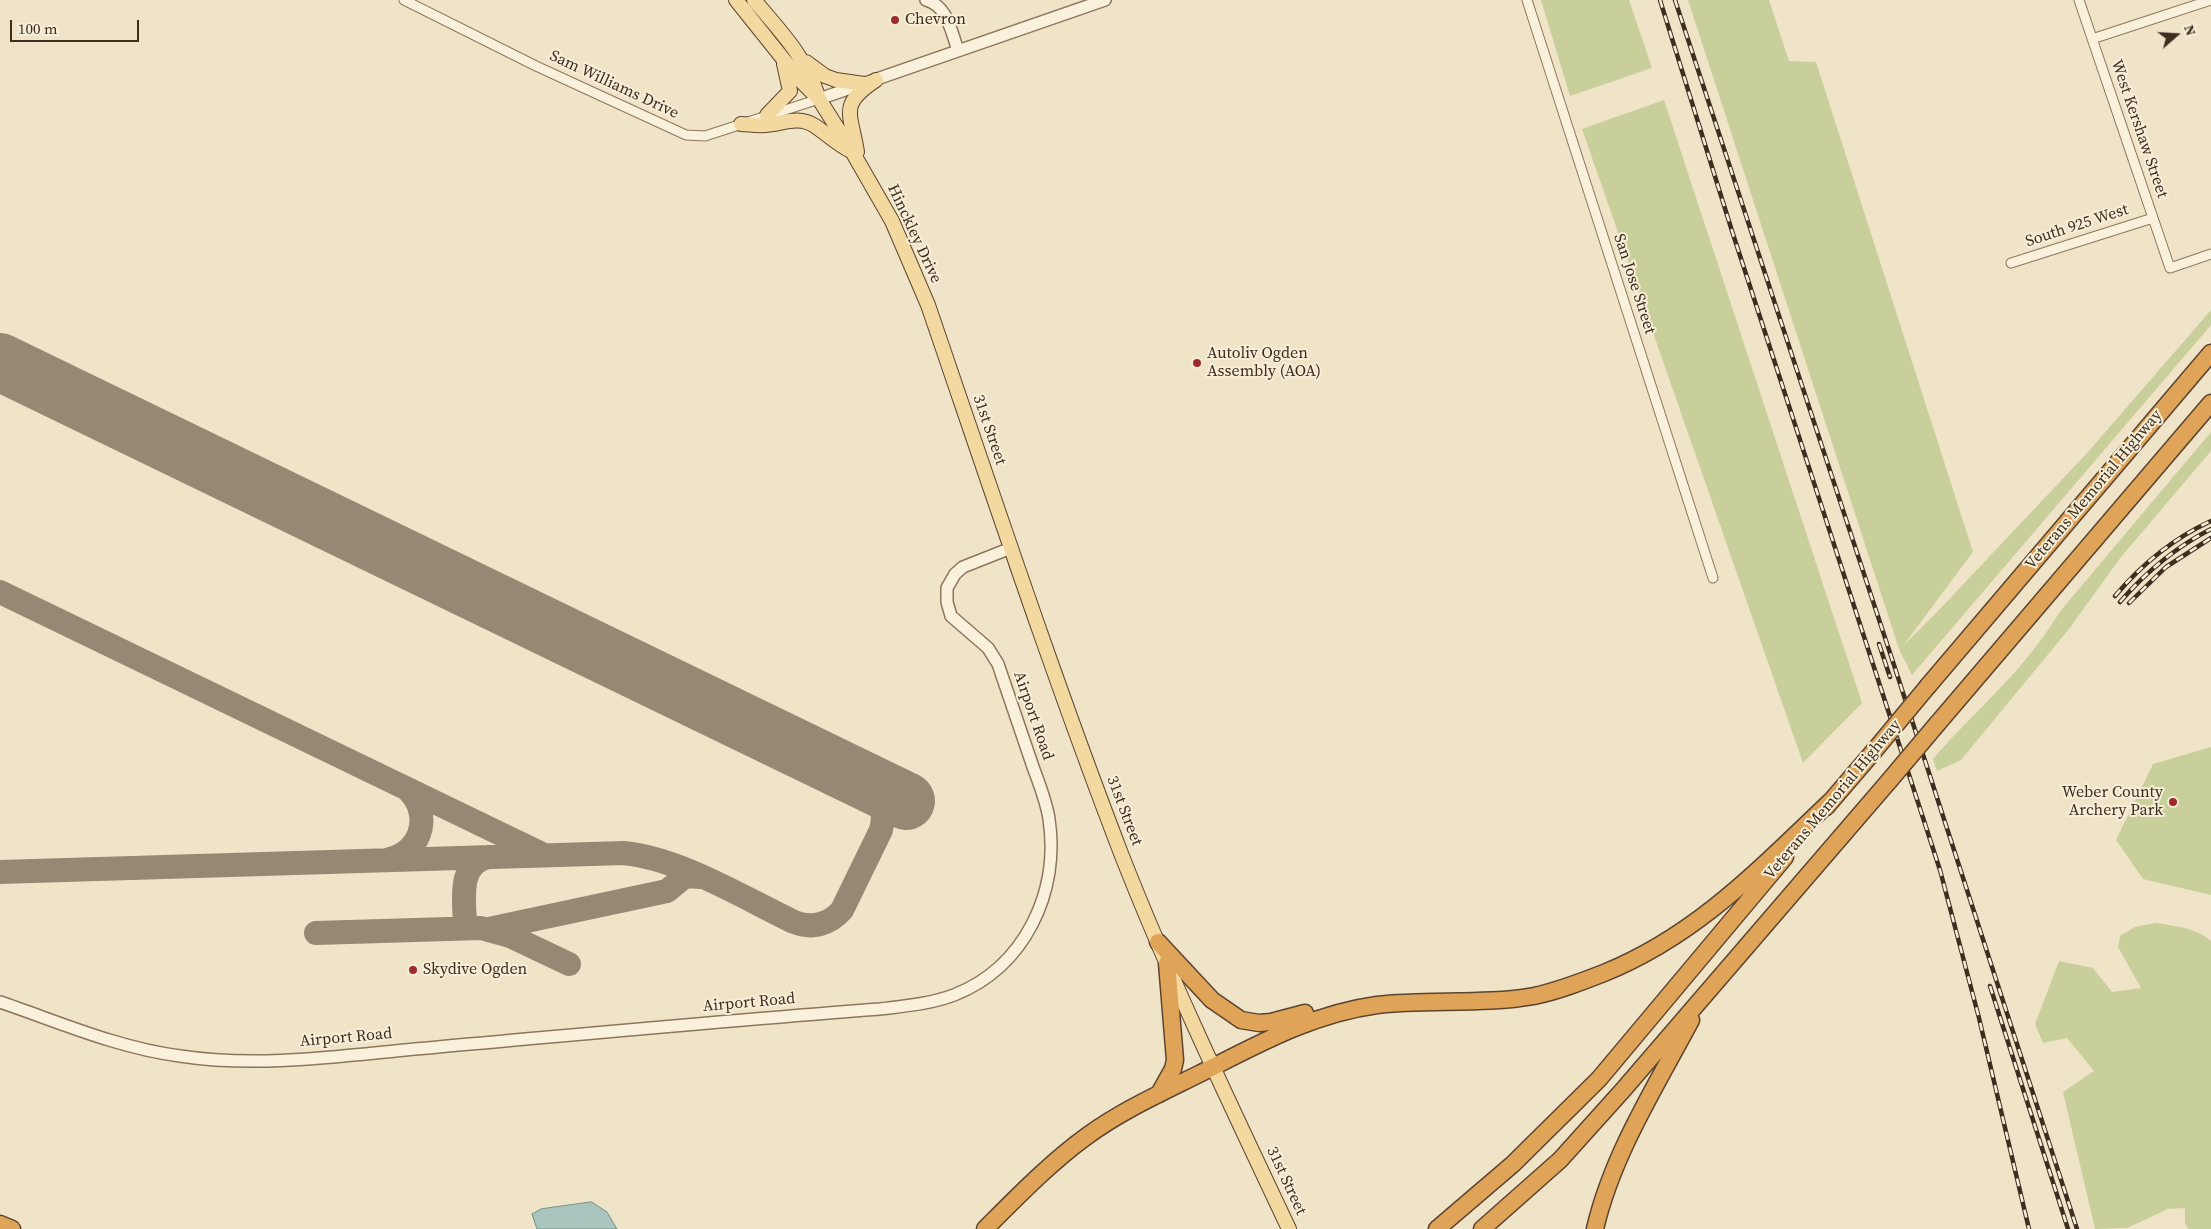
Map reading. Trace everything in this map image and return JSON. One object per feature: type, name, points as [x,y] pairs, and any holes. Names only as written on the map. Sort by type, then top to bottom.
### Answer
[{"type":"highway","name":"Veterans Memorial Highway","points":[[1437,1229],[1513,1164],[1599,1079],[1928,686],[2211,353]]},
{"type":"highway","name":"Veterans Memorial Highway","points":[[1482,1229],[1560,1160],[1889,781],[2211,403]]},
{"type":"highway","points":[[986,1229],[1087,1136],[1159,1094],[1300,1024],[1339,1012],[1378,1005],[1533,996],[1606,972],[1671,938],[1720,904],[1833,799]]},
{"type":"highway","points":[[1158,942],[1212,1000],[1241,1020],[1258,1023],[1271,1022],[1324,1007],[1354,1002],[1378,1005]]},
{"type":"highway","points":[[1159,1094],[1173,1069],[1175,1060],[1167,963]]},
{"type":"highway","points":[[1595,1229],[1612,1178],[1630,1138],[1706,992]]},
{"type":"highway","points":[[0,1224],[12,1229]]},
{"type":"main road","name":"Hinckley Drive","points":[[736,0],[782,58],[819,99],[856,156],[892,221],[912,264],[958,392]]},
{"type":"main road","name":"Hinckley Drive","points":[[754,0],[801,58],[810,74],[819,99]]},
{"type":"main road","points":[[767,115],[790,91],[782,58]]},
{"type":"main road","points":[[801,58],[825,76],[836,80],[870,82]]},
{"type":"main road","points":[[856,156],[849,116],[851,102],[860,90],[870,82]]},
{"type":"main road","points":[[741,124],[765,126],[785,121],[801,121],[814,126],[856,156]]},
{"type":"main road","name":"31st Street","points":[[958,392],[1011,548],[1123,857],[1213,1067],[1289,1229]]},
{"type":"street","name":"Sam Williams Drive","points":[[404,0],[536,66],[686,135],[705,136],[819,99]]},
{"type":"street","points":[[819,99],[1105,0]]},
{"type":"street","name":"San Jose Street","points":[[1527,0],[1713,578]]},
{"type":"street","name":"West Kershaw Street","points":[[2079,0],[2170,268],[2211,254]]},
{"type":"street","points":[[2092,39],[2211,0]]},
{"type":"street","points":[[928,1],[946,16],[958,50]]},
{"type":"street","name":"South 925 West","points":[[2011,263],[2153,218]]},
{"type":"street","name":"Airport Road","points":[[0,1002],[108,1040],[149,1051],[180,1056],[238,1061],[345,1055],[880,1009],[920,1004],[954,995],[979,982],[1005,962],[1024,937],[1040,909],[1050,872],[1052,844],[1049,816],[998,664],[988,648],[952,616],[946,602],[947,588],[958,570],[1011,548]]},
{"type":"green space","points":[[1541,0],[1629,0],[1652,68],[1570,96]]},
{"type":"green space","points":[[1688,0],[1769,0],[1789,61],[1816,62],[1973,552],[1903,646],[2088,452],[2211,310],[2211,325],[1912,675],[1899,649]]},
{"type":"green space","points":[[1664,100],[1862,703],[1803,763],[1582,129]]},
{"type":"green space","points":[[2211,432],[2211,451],[2121,557],[2069,629],[1961,760],[1937,771],[1933,759],[2031,653],[2062,609]]},
{"type":"green space","name":"Weber County Archery Park","points":[[2211,747],[2211,895],[2143,879],[2116,840],[2153,764]]},
{"type":"green space","points":[[2156,923],[2192,930],[2211,941],[2211,1229],[2188,1229],[2185,1223],[2185,1208],[2168,1209],[2127,1228],[2095,1229],[2063,1092],[2094,1071],[2067,1038],[2043,1043],[2035,1024],[2059,961],[2093,968],[2112,992],[2141,988],[2118,947],[2120,936],[2135,927]]},
{"type":"water","points":[[592,1202],[607,1212],[617,1229],[537,1229],[532,1214],[541,1209]]},
{"type":"taxiway","points":[[0,592],[540,853]]},
{"type":"taxiway","points":[[0,872],[624,853],[646,857],[689,871],[711,880],[794,922],[813,925],[826,922],[842,910],[881,830],[883,814],[880,801],[872,789],[860,779]]},
{"type":"taxiway","points":[[390,859],[402,855],[411,848],[421,829],[419,807],[414,797],[406,788]]},
{"type":"taxiway","points":[[465,927],[464,896],[467,875],[471,867],[478,861],[489,857]]},
{"type":"taxiway","points":[[489,929],[667,891],[685,876],[700,877]]},
{"type":"taxiway","points":[[316,933],[481,928],[510,936],[569,964]]},
{"type":"runway","points":[[0,362],[906,801]]},
{"type":"railway","points":[[1660,0],[1732,231],[1940,870],[1979,1018],[2029,1229]]},
{"type":"railway","points":[[1675,0],[2077,1229]]},
{"type":"railway","points":[[2115,596],[2136,573],[2159,553],[2184,535],[2211,521]]},
{"type":"railway","points":[[2120,602],[2140,580],[2162,561],[2211,529]]},
{"type":"railway","points":[[2129,603],[2166,567],[2211,538]]},
{"type":"railway","points":[[1879,644],[1890,677]]},
{"type":"railway","points":[[1990,986],[2068,1229]]},
{"type":"place","name":"Chevron","points":[[895,20]]},
{"type":"place","name":"Autoliv Ogden Assembly (AOA)","points":[[1197,363]]},
{"type":"place","name":"Weber County Archery Park","points":[[2173,802]]},
{"type":"place","name":"Skydive Ogden","points":[[413,970]]}]
